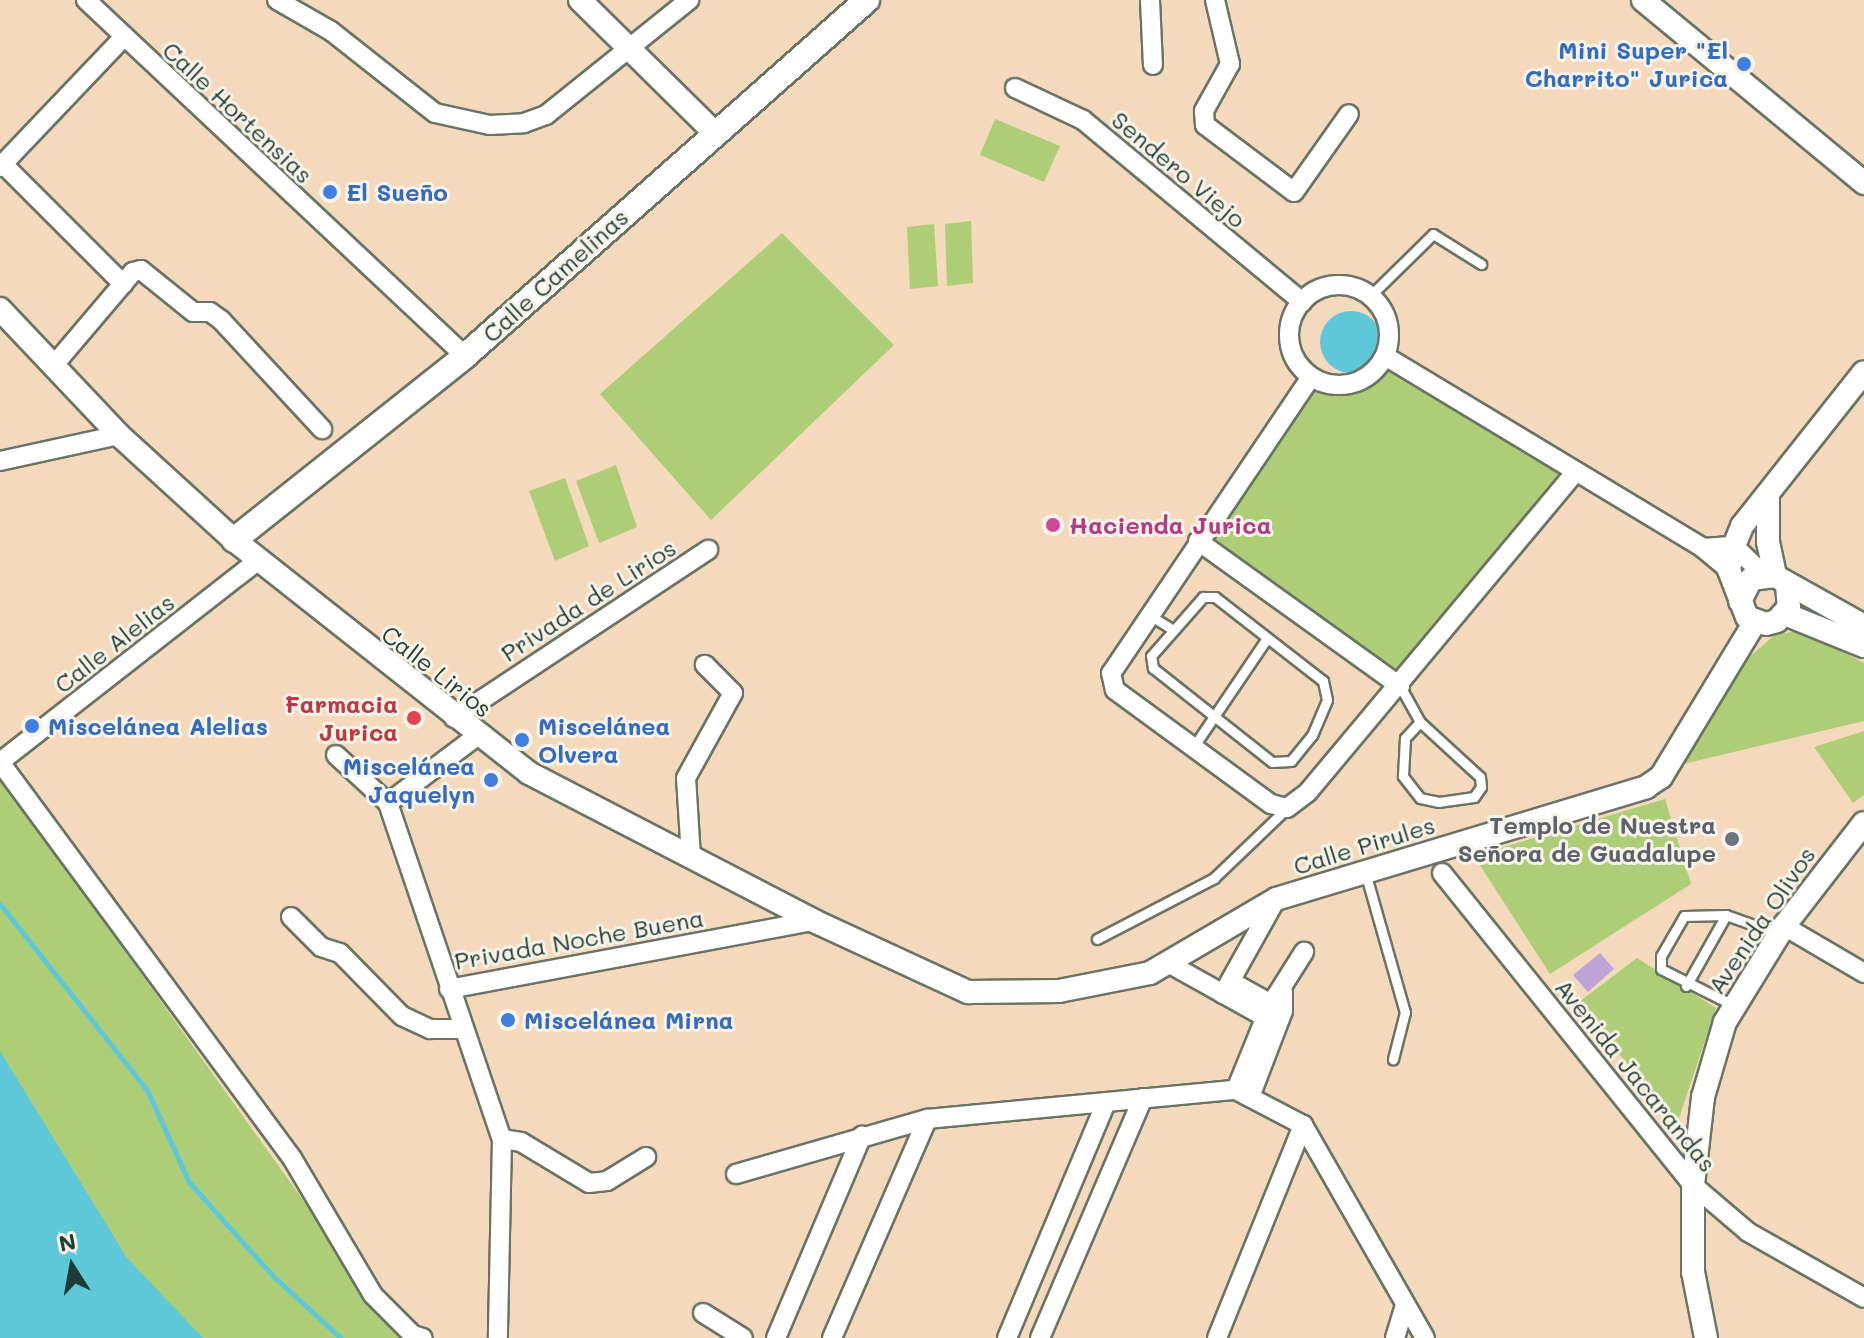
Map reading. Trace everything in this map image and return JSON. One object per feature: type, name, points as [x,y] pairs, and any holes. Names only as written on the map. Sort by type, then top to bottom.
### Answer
[{"type":"main road","name":"Calle Camelinas","points":[[234,540],[465,356],[714,132],[867,0]]},
{"type":"street","name":"Calle Hortensias","points":[[86,0],[465,356]]},
{"type":"street","points":[[277,0],[331,31],[435,113],[490,125],[524,123],[546,115],[689,0]]},
{"type":"street","points":[[580,0],[714,132]]},
{"type":"street","points":[[1150,0],[1153,65]]},
{"type":"street","points":[[1215,0],[1230,64],[1204,111],[1205,125],[1294,192],[1349,114]]},
{"type":"street","points":[[1643,0],[1864,183]]},
{"type":"street","points":[[123,38],[2,166],[123,284]]},
{"type":"street","name":"Sendero Viejo","points":[[1015,88],[1083,120],[1302,302]]},
{"type":"street","points":[[54,365],[123,284],[141,270],[193,312],[210,312],[322,429]]},
{"type":"street","points":[[1340,284],[1371,295],[1390,328],[1385,356],[1377,368],[1353,383],[1339,385],[1311,377],[1293,355],[1289,341],[1294,313],[1302,302],[1313,292],[1340,284]]},
{"type":"street","name":"Calle Lirios","points":[[0,309],[119,435],[257,561],[477,736],[529,773],[814,921],[968,992],[1059,991],[1159,968]]},
{"type":"street","points":[[1385,356],[1703,548],[1729,570],[1740,601],[1755,622],[1766,624],[1785,614],[1790,600],[1775,579],[1768,542],[1768,495]]},
{"type":"street","points":[[1729,570],[1742,526],[1864,372]]},
{"type":"street","points":[[1311,377],[1111,673],[1115,690],[1271,804],[1287,808],[1308,792],[1400,686],[1576,472]]},
{"type":"street","points":[[0,461],[119,435]]},
{"type":"street","points":[[1198,541],[1400,686]]},
{"type":"street","points":[[1703,548],[1734,546],[1775,579],[1864,626]]},
{"type":"street","name":"Privada de Lirios","points":[[454,718],[708,550]]},
{"type":"street","name":"Calle Alelias","points":[[0,762],[257,561]]},
{"type":"street","points":[[1740,601],[1743,588],[1775,579]]},
{"type":"street","points":[[1785,614],[1864,646]]},
{"type":"street","name":"Calle Pirules","points":[[1159,968],[1276,899],[1646,787],[1661,777],[1755,622]]},
{"type":"street","points":[[691,857],[686,778],[733,693],[705,665]]},
{"type":"street","points":[[388,803],[477,736]]},
{"type":"street","name":"Privada Noche Buena","points":[[336,755],[388,803],[449,989],[814,921]]},
{"type":"street","points":[[0,762],[292,1158],[373,1295],[413,1335],[423,1338]]},
{"type":"street","name":"Avenida Olivos","points":[[1706,1338],[1693,1272],[1693,1185],[1703,1097],[1733,1005],[1781,930],[1864,823]]},
{"type":"street","name":"Avenida Jacarandas","points":[[1442,873],[1693,1185],[1748,1232],[1864,1298]]},
{"type":"street","points":[[1228,988],[1276,899]]},
{"type":"street","points":[[291,917],[321,947],[340,953],[402,1016],[430,1029],[462,1029]]},
{"type":"street","points":[[1781,930],[1864,973]]},
{"type":"street","points":[[1243,1093],[1276,1010],[1304,952]]},
{"type":"street","points":[[1159,968],[1228,988],[1276,1010]]},
{"type":"street","points":[[449,989],[502,1139],[498,1338]]},
{"type":"street","points":[[736,1174],[862,1135],[927,1119],[1143,1098],[1243,1093],[1303,1125],[1425,1338]]},
{"type":"street","points":[[1040,1338],[1143,1098]]},
{"type":"street","points":[[1007,1338],[1106,1102]]},
{"type":"street","points":[[832,1338],[927,1119]]},
{"type":"street","points":[[1217,1338],[1303,1125]]},
{"type":"street","points":[[776,1338],[862,1135]]},
{"type":"street","points":[[502,1139],[521,1142],[589,1183],[607,1181],[646,1157]]},
{"type":"street","points":[[1031,1283],[1059,1294]]},
{"type":"street","points":[[1395,1338],[1405,1306]]},
{"type":"street","points":[[703,1313],[743,1338]]},
{"type":"lane","points":[[1371,295],[1433,234],[1481,264]]},
{"type":"lane","points":[[1203,597],[1215,597],[1323,681],[1327,700],[1312,735],[1291,761],[1272,762],[1213,719],[1153,668],[1151,656],[1172,629],[1203,597]]},
{"type":"lane","points":[[1151,616],[1172,629]]},
{"type":"lane","points":[[1194,746],[1267,638]]},
{"type":"lane","points":[[1400,686],[1420,722],[1480,777],[1481,787],[1474,797],[1439,802],[1420,798],[1403,776],[1405,738],[1420,722]]},
{"type":"lane","points":[[1097,939],[1214,878],[1287,808]]},
{"type":"lane","points":[[1365,872],[1405,1012],[1393,1059]]},
{"type":"lane","points":[[1733,1005],[1667,976],[1661,956],[1684,916],[1726,915],[1781,930]]},
{"type":"lane","points":[[1686,986],[1726,915]]},
{"type":"green space","points":[[995,119],[1060,146],[1044,182],[980,155]]},
{"type":"green space","points":[[971,221],[973,283],[947,286],[945,224]]},
{"type":"green space","points":[[934,224],[938,286],[910,289],[907,227]]},
{"type":"green space","points":[[782,233],[894,345],[711,520],[600,394]]},
{"type":"green space","points":[[1392,370],[1567,472],[1398,676],[1207,540],[1313,387],[1362,389]]},
{"type":"green space","points":[[616,465],[637,527],[599,543],[576,481]]},
{"type":"green space","points":[[565,478],[589,546],[555,561],[529,491]]},
{"type":"green space","points":[[1802,630],[1864,663],[1864,721],[1679,765],[1741,664],[1775,635]]},
{"type":"green space","points":[[1864,731],[1864,795],[1853,803],[1814,747]]},
{"type":"green space","points":[[0,776],[330,1238],[425,1338],[0,1338]]},
{"type":"green space","points":[[1665,799],[1691,884],[1550,974],[1474,856]]},
{"type":"green space","points":[[1637,958],[1716,1008],[1676,1127],[1579,1002]]},
{"type":"water","points":[[1351,311],[1363,313],[1373,320],[1380,330],[1380,354],[1373,364],[1363,371],[1351,373],[1339,371],[1329,364],[1322,354],[1320,342],[1322,330],[1329,320],[1339,313]]},
{"type":"water","points":[[0,1051],[127,1258],[203,1338],[0,1338]]},
{"type":"building","points":[[1600,953],[1614,969],[1588,992],[1573,975]]},
{"type":"waterway","points":[[0,904],[147,1090],[189,1182],[273,1276],[341,1338]]},
{"type":"place","name":"Mini Super \"El Charrito\" Jurica","points":[[1744,64]]},
{"type":"place","name":"El Sueño","points":[[330,192]]},
{"type":"place","name":"Hacienda Jurica","points":[[1053,525]]},
{"type":"place","name":"Farmacia Jurica","points":[[414,718]]},
{"type":"place","name":"Miscelánea Alelias","points":[[32,726]]},
{"type":"place","name":"Miscelánea Olvera","points":[[522,740]]},
{"type":"place","name":"Miscelánea Jaquelyn","points":[[491,780]]},
{"type":"place","name":"Templo de Nuestra Señora de Guadalupe","points":[[1732,839]]},
{"type":"place","name":"Miscelánea Mirna","points":[[508,1020]]}]
